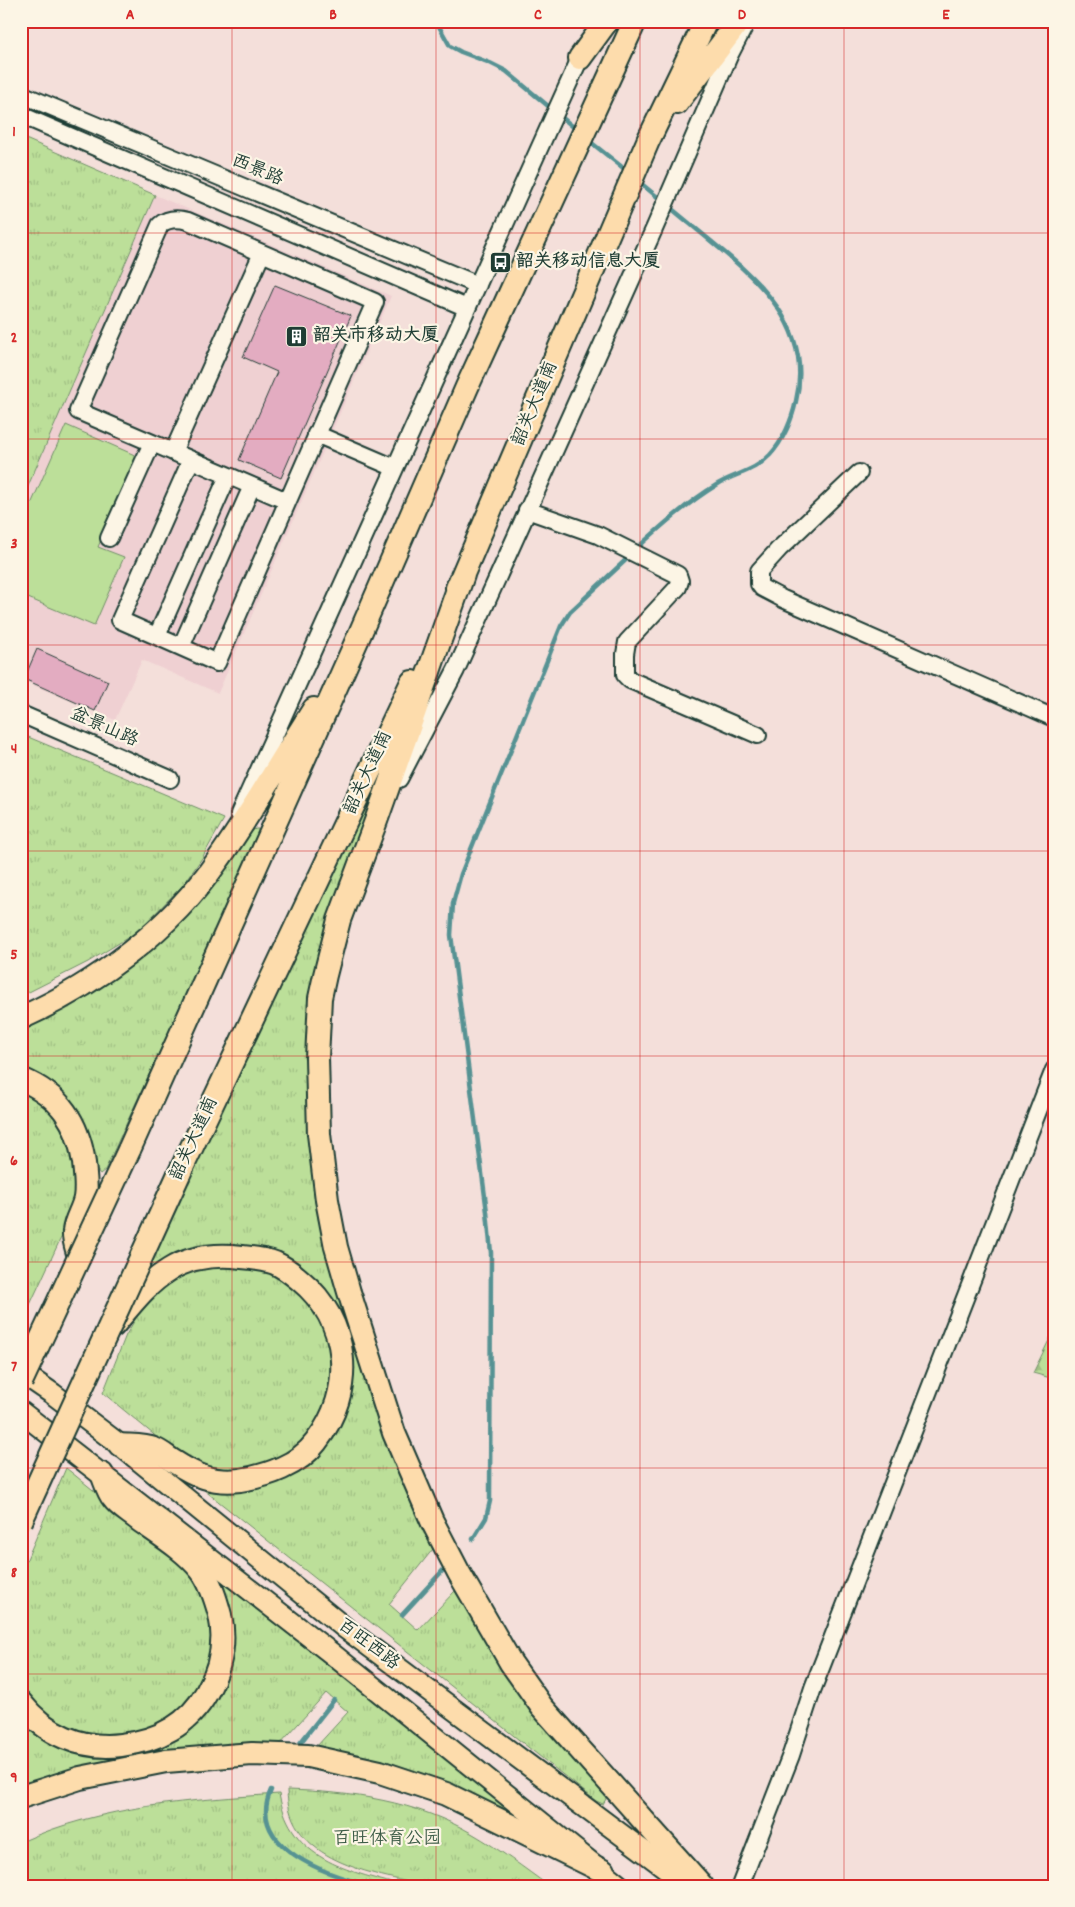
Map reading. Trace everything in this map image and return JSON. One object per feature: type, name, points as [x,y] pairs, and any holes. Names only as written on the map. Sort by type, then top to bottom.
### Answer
[{"type":"highway","points":[[580,58],[607,21]]},
{"type":"highway","points":[[21,1382],[129,1150],[358,638],[467,387],[635,21]]},
{"type":"highway","name":"韶关大道南","points":[[21,1521],[179,1174],[463,575],[622,201],[706,21]]},
{"type":"highway","points":[[644,151],[739,21]]},
{"type":"highway","points":[[463,575],[331,946],[320,998],[318,1024],[319,1134],[327,1200],[336,1247],[394,1433],[432,1521],[459,1573],[510,1663],[542,1707],[702,1886]]},
{"type":"highway","points":[[21,1018],[69,994],[129,954],[178,910],[218,861],[358,638]]},
{"type":"highway","points":[[30,1083],[52,1097],[68,1116],[76,1130],[83,1155],[86,1176],[85,1197],[74,1231],[79,1257]]},
{"type":"highway","points":[[106,1335],[140,1294],[158,1277],[180,1264],[197,1259],[231,1256],[253,1258],[275,1263],[291,1272],[308,1286],[321,1301],[332,1318],[338,1336],[343,1367],[342,1383],[332,1416],[316,1443],[288,1465],[272,1473],[240,1480],[210,1480],[192,1473],[154,1448],[120,1445]]},
{"type":"highway","points":[[21,1703],[47,1728],[65,1739],[88,1745],[128,1745],[160,1736],[184,1721],[199,1707],[213,1681],[220,1660],[223,1641],[221,1622],[212,1590],[201,1571],[188,1558],[112,1498],[102,1474]]},
{"type":"highway","points":[[21,1797],[80,1778],[166,1761],[252,1754],[308,1756],[380,1772],[446,1794],[603,1871]]},
{"type":"main road","name":"百旺西路","points":[[21,1372],[120,1445],[345,1628],[690,1886]]},
{"type":"main road","name":"百旺西路","points":[[27,1416],[331,1653],[620,1886]]},
{"type":"street","points":[[218,861],[597,21]]},
{"type":"street","points":[[376,821],[432,719],[456,670],[746,21]]},
{"type":"street","name":"西景路","points":[[21,94],[478,285]]},
{"type":"street","points":[[21,115],[468,308]]},
{"type":"street","points":[[191,460],[120,620],[217,663],[375,302],[182,219],[169,220],[160,225],[78,411],[287,501]]},
{"type":"street","points":[[173,452],[262,253]]},
{"type":"street","points":[[316,434],[395,468]]},
{"type":"street","points":[[109,538],[152,443]]},
{"type":"street","points":[[859,473],[762,567],[758,576],[759,584],[762,588],[783,599],[1054,718]]},
{"type":"street","points":[[157,636],[228,476]]},
{"type":"street","points":[[181,647],[252,486]]},
{"type":"street","points":[[527,510],[598,535],[678,575],[679,585],[627,642],[624,670],[627,678],[758,735]]},
{"type":"street","name":"盆景山路","points":[[21,714],[170,778]]},
{"type":"street","points":[[740,1886],[791,1756],[813,1688],[1054,1070]]},
{"type":"shaded area","points":[[155,195],[391,296],[218,693],[142,660],[115,720],[21,680],[21,502]]},
{"type":"green space","points":[[21,137],[155,195],[21,502]]},
{"type":"green space","points":[[66,425],[137,456],[98,547],[124,557],[94,626],[21,595],[21,527]]},
{"type":"green space","points":[[21,734],[224,819],[202,858],[184,884],[137,932],[88,962],[21,996]]},
{"type":"green space","points":[[364,806],[367,813],[324,936],[310,1114],[398,1468],[433,1549],[389,1604],[418,1630],[455,1591],[507,1675],[605,1795],[606,1799],[603,1804],[596,1801],[204,1490],[206,1487],[265,1485],[348,1393],[310,1274],[296,1262],[276,1253],[240,1244],[223,1245],[155,1267],[151,1263],[356,816]]},
{"type":"green space","points":[[258,829],[259,836],[105,1170],[100,1174],[21,1071],[21,1028],[219,873],[253,830]]},
{"type":"green space","points":[[21,1090],[36,1100],[59,1125],[67,1140],[72,1157],[76,1191],[71,1218],[21,1323]]},
{"type":"green space","points":[[221,1265],[269,1274],[278,1277],[295,1288],[310,1304],[321,1324],[328,1345],[330,1367],[329,1389],[323,1410],[313,1430],[299,1447],[281,1457],[252,1467],[213,1471],[200,1469],[188,1463],[103,1393],[126,1335],[146,1301],[183,1272]]},
{"type":"green space","points":[[1054,1330],[1054,1379],[1033,1373]]},
{"type":"green space","points":[[66,1468],[194,1572],[204,1595],[212,1637],[211,1654],[206,1672],[184,1708],[157,1727],[111,1737],[73,1730],[45,1714],[21,1685],[21,1573]]},
{"type":"green space","points":[[218,1579],[518,1814],[517,1817],[380,1762],[344,1752],[316,1747],[348,1712],[326,1693],[280,1744],[21,1788],[21,1720],[40,1737],[61,1747],[86,1754],[204,1714]]},
{"type":"green space","name":"百旺体育公园","points":[[287,1790],[359,1796],[383,1800],[429,1813],[483,1840],[549,1886],[430,1887],[359,1869],[317,1849],[302,1834],[291,1814]]},
{"type":"green space","points":[[279,1794],[285,1816],[295,1834],[308,1848],[324,1859],[342,1867],[402,1886],[21,1886],[21,1842],[52,1830],[115,1812],[148,1806]]},
{"type":"building","points":[[275,285],[351,316],[281,478],[239,460],[277,372],[243,357]]},
{"type":"building","points":[[37,649],[108,681],[95,711],[24,679]]},
{"type":"waterway","points":[[436,21],[450,46],[506,71],[577,130]]},
{"type":"waterway","points":[[588,140],[627,171]]},
{"type":"waterway","points":[[635,550],[696,499],[725,480],[758,465],[770,455],[783,437],[792,415],[796,401],[799,374],[797,350],[789,327],[777,307],[762,288],[725,253],[638,181]]},
{"type":"waterway","points":[[473,1539],[486,1518],[490,1501],[491,1253],[451,935],[453,903],[461,874],[561,626],[570,612],[630,556]]},
{"type":"waterway","points":[[402,1615],[446,1567]]},
{"type":"waterway","points":[[297,1747],[334,1700]]},
{"type":"waterway","points":[[271,1790],[266,1810],[270,1828],[280,1843],[296,1856],[315,1867],[372,1886]]},
{"type":"place","name":"韶关移动信息大厦","points":[[500,262]]},
{"type":"place","name":"韶关市移动大厦","points":[[297,336]]}]
